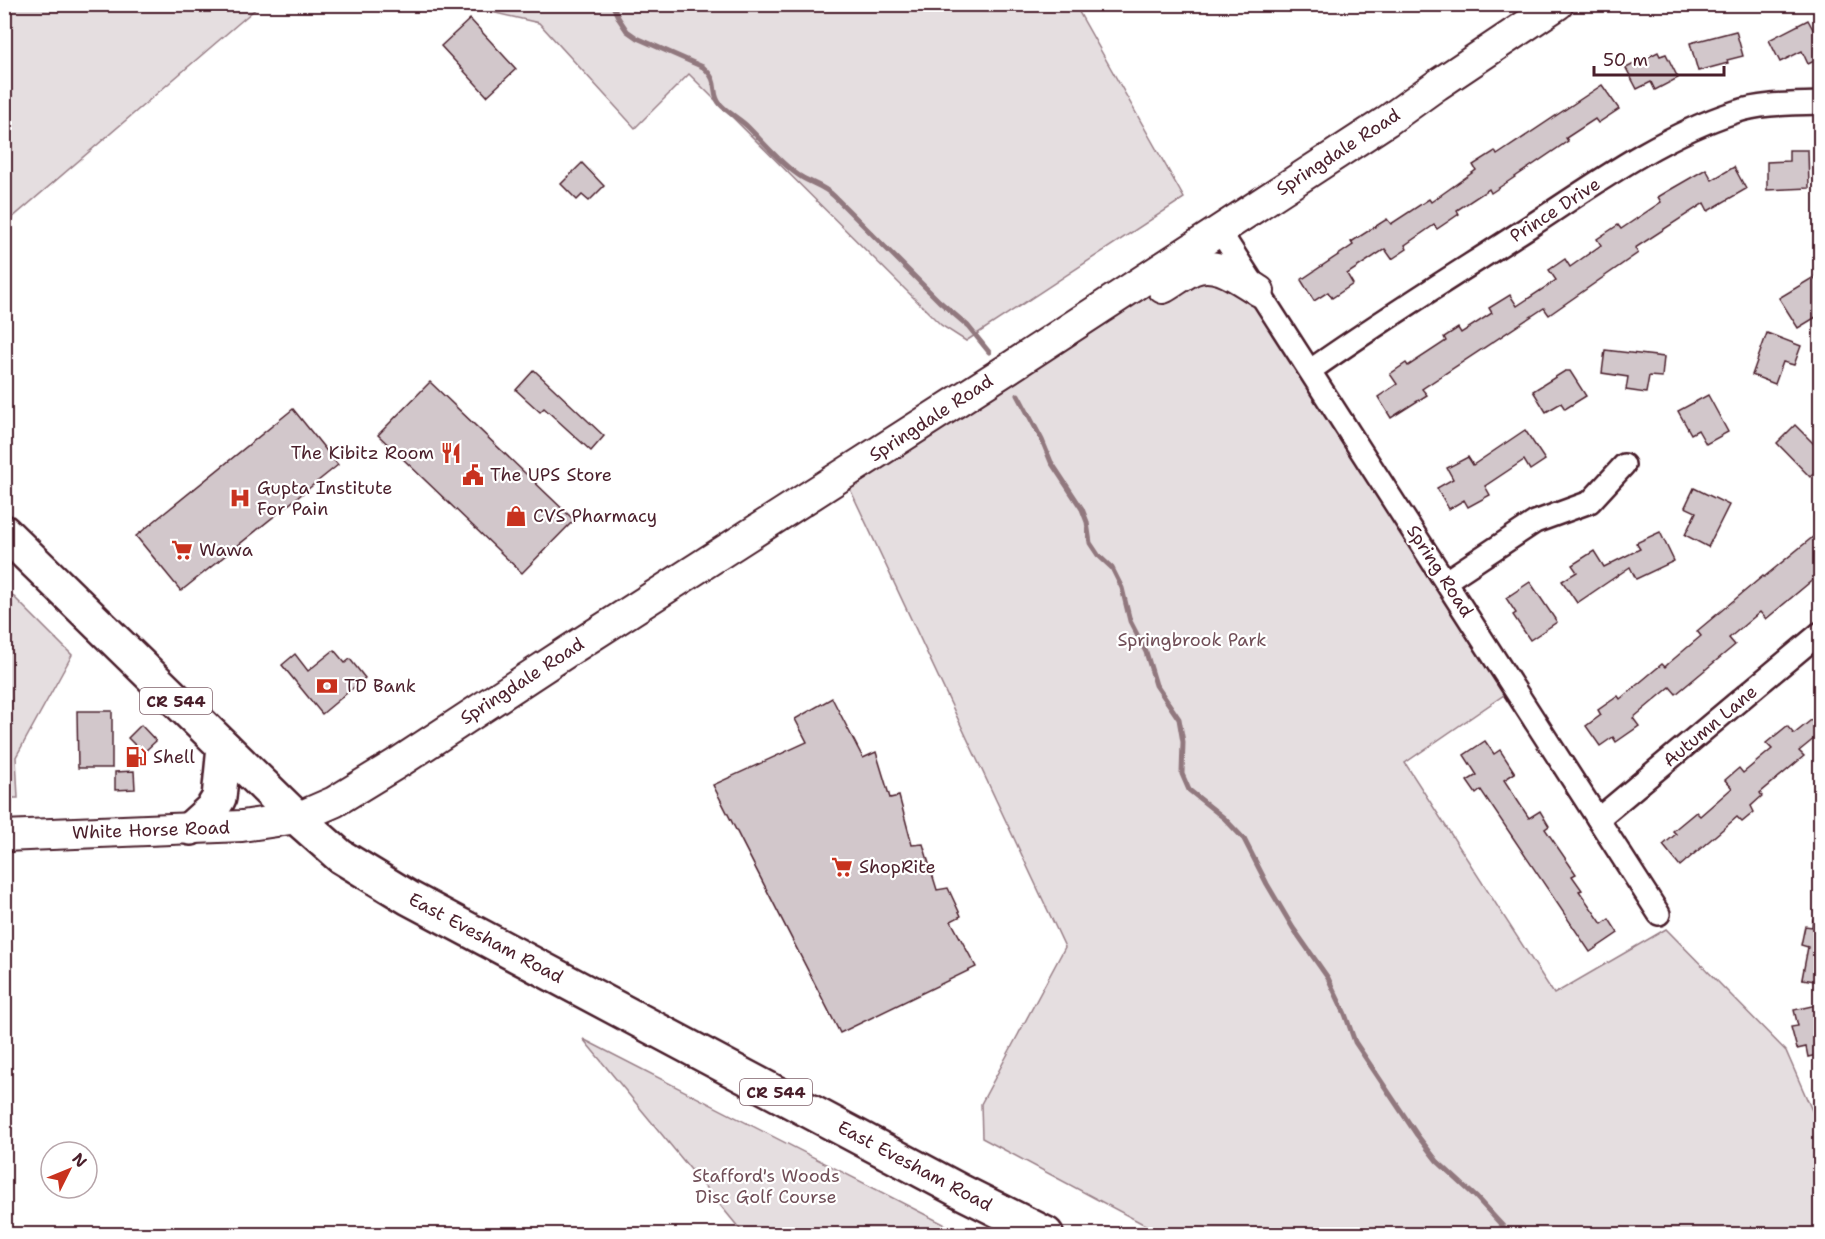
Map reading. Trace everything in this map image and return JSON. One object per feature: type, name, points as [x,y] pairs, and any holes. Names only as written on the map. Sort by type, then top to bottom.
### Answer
[{"type":"main road","name":"Springdale Road","points":[[297,818],[334,802],[401,761],[1387,122],[1437,85],[1558,4]]},
{"type":"main road","points":[[1048,342],[1083,339],[1194,269],[1212,267],[1229,272],[1259,291]]},
{"type":"main road","name":"East Evesham Road","points":[[4,532],[297,818],[340,856],[390,888],[962,1192],[1046,1234]]},
{"type":"main road","points":[[191,828],[213,809],[219,798],[224,747]]},
{"type":"main road","name":"White Horse Road","points":[[4,836],[242,826],[297,818]]},
{"type":"street","name":"Prince Drive","points":[[1311,370],[1631,161],[1670,140],[1735,112],[1767,105],[1821,103]]},
{"type":"street","name":"Spring Road","points":[[1219,230],[1659,914]]},
{"type":"street","points":[[1446,581],[1535,522],[1590,502],[1624,465]]},
{"type":"street","name":"Autumn Lane","points":[[1598,819],[1821,633]]},
{"type":"green space","points":[[5,4],[260,4],[260,5],[5,224]]},
{"type":"green space","points":[[461,5],[1075,5],[1184,198],[966,341],[941,325],[689,74],[635,128],[539,23]]},
{"type":"green space","name":"Springbrook Park","points":[[1219,230],[1514,688],[1405,763],[1554,994],[1666,929],[1786,1051],[1817,1122],[1820,1144],[1820,1234],[1162,1234],[982,1138],[981,1104],[1065,947],[843,474]]},
{"type":"green space","points":[[5,588],[72,655],[16,757],[18,798],[5,798]]},
{"type":"green space","name":"Stafford's Woods Disc Golf Course","points":[[583,1039],[963,1234],[744,1234]]},
{"type":"building","points":[[470,19],[516,69],[487,96],[441,46]]},
{"type":"building","points":[[1808,20],[1821,44],[1821,58],[1808,64],[1802,51],[1780,62],[1769,40]]},
{"type":"building","points":[[1736,31],[1743,56],[1727,60],[1728,63],[1698,71],[1690,43]]},
{"type":"building","points":[[1658,52],[1660,56],[1666,54],[1678,78],[1655,90],[1651,82],[1637,89],[1626,68]]},
{"type":"building","points":[[1602,85],[1619,109],[1598,123],[1595,119],[1566,138],[1568,141],[1491,193],[1489,189],[1457,210],[1459,214],[1437,229],[1434,225],[1405,245],[1407,249],[1392,259],[1385,249],[1347,274],[1353,284],[1332,298],[1328,292],[1314,301],[1301,280],[1353,245],[1351,242],[1387,219],[1391,224],[1429,199],[1431,202],[1476,170],[1473,165],[1495,151],[1497,155]]},
{"type":"building","points":[[1789,150],[1808,150],[1809,188],[1767,190],[1767,162],[1789,161]]},
{"type":"building","points":[[582,163],[604,186],[589,201],[582,195],[577,200],[561,184]]},
{"type":"building","points":[[1734,167],[1746,189],[1708,211],[1704,203],[1635,248],[1638,253],[1549,315],[1544,308],[1422,389],[1427,395],[1391,418],[1378,397],[1397,384],[1390,374],[1406,363],[1408,366],[1446,341],[1444,337],[1458,328],[1461,333],[1492,313],[1489,308],[1510,295],[1517,306],[1556,280],[1549,270],[1565,259],[1570,267],[1601,245],[1597,239],[1618,225],[1621,229],[1661,202],[1658,197],[1706,169],[1712,180]]},
{"type":"building","points":[[1814,277],[1821,288],[1821,314],[1798,328],[1779,298]]},
{"type":"building","points":[[1767,333],[1801,346],[1794,365],[1783,362],[1775,384],[1752,375]]},
{"type":"building","points":[[1605,350],[1664,357],[1662,377],[1649,376],[1646,393],[1626,390],[1628,377],[1602,373]]},
{"type":"building","points":[[534,370],[604,436],[591,451],[544,408],[540,412],[516,390]]},
{"type":"building","points":[[1565,371],[1570,371],[1586,396],[1565,409],[1561,403],[1546,412],[1533,391]]},
{"type":"building","points":[[430,382],[574,520],[522,573],[378,435]]},
{"type":"building","points":[[1708,395],[1728,432],[1706,444],[1698,430],[1691,434],[1678,411]]},
{"type":"building","points":[[293,409],[338,465],[181,591],[136,536]]},
{"type":"building","points":[[1795,425],[1814,444],[1821,438],[1821,467],[1810,477],[1777,443]]},
{"type":"building","points":[[1525,430],[1545,460],[1530,470],[1524,460],[1485,486],[1490,495],[1468,507],[1464,500],[1449,509],[1437,488],[1453,479],[1447,468],[1468,457],[1473,465]]},
{"type":"building","points":[[1694,488],[1729,505],[1708,547],[1685,535],[1696,512],[1685,507]]},
{"type":"building","points":[[1660,532],[1674,561],[1636,579],[1630,567],[1577,603],[1562,581],[1577,572],[1572,565],[1594,551],[1604,567],[1640,549],[1636,543]]},
{"type":"building","points":[[1814,536],[1821,544],[1821,573],[1766,619],[1760,612],[1729,638],[1735,645],[1676,694],[1670,687],[1633,718],[1639,726],[1616,742],[1613,737],[1600,746],[1586,726],[1601,715],[1598,710],[1618,696],[1620,699],[1662,664],[1665,667],[1701,636],[1697,631]]},
{"type":"building","points":[[1530,582],[1557,622],[1530,640],[1513,615],[1516,613],[1506,598]]},
{"type":"building","name":"TD Bank","points":[[334,650],[345,663],[350,659],[365,678],[322,714],[282,665],[295,654],[308,671]]},
{"type":"building","name":"ShopRite","points":[[832,698],[863,758],[876,752],[890,798],[899,796],[912,845],[923,844],[937,890],[948,888],[961,916],[951,921],[976,967],[840,1033],[713,785],[807,742],[795,719]]},
{"type":"building","points":[[77,711],[112,711],[112,768],[78,768]]},
{"type":"building","points":[[1821,712],[1821,733],[1799,751],[1804,756],[1760,793],[1762,796],[1751,806],[1754,812],[1742,822],[1737,817],[1680,866],[1663,845],[1676,834],[1673,831],[1696,812],[1700,816],[1732,788],[1725,780],[1739,768],[1743,773],[1772,749],[1766,743],[1787,726],[1794,734]]},
{"type":"building","points":[[141,725],[156,741],[143,753],[128,738]]},
{"type":"building","points":[[1485,741],[1494,754],[1500,750],[1515,773],[1504,780],[1529,818],[1540,811],[1549,826],[1545,829],[1576,874],[1572,876],[1582,890],[1579,891],[1602,924],[1609,919],[1618,933],[1590,952],[1481,790],[1476,794],[1467,781],[1477,775],[1464,755]]},
{"type":"building","points":[[134,771],[135,789],[115,790],[115,772]]},
{"type":"building","points":[[1813,919],[1821,920],[1821,982],[1802,979],[1808,947],[1801,945],[1805,926],[1812,927]]},
{"type":"building","points":[[1821,1004],[1821,1054],[1808,1057],[1806,1047],[1797,1049],[1791,1027],[1798,1026],[1794,1010]]},
{"type":"waterway","points":[[612,4],[627,31],[637,38],[703,67],[712,78],[717,100],[723,107],[748,127],[789,168],[834,196],[939,301],[968,326],[989,352]]},
{"type":"waterway","points":[[1018,395],[1051,462],[1082,509],[1087,522],[1090,543],[1098,555],[1112,568],[1122,588],[1130,621],[1146,652],[1156,685],[1179,719],[1183,742],[1182,774],[1189,790],[1224,818],[1244,839],[1293,928],[1328,978],[1355,1042],[1417,1135],[1437,1161],[1476,1197],[1510,1234]]},
{"type":"place","name":"The Kibitz Room","points":[[451,453]]},
{"type":"place","name":"The UPS Store","points":[[473,475]]},
{"type":"place","name":"Gupta Institute For Pain","points":[[240,498]]},
{"type":"place","name":"CVS Pharmacy","points":[[516,516]]},
{"type":"place","name":"Wawa","points":[[182,550]]},
{"type":"place","name":"TD Bank","points":[[327,686]]},
{"type":"place","name":"Shell","points":[[136,757]]},
{"type":"place","name":"ShopRite","points":[[842,867]]}]
